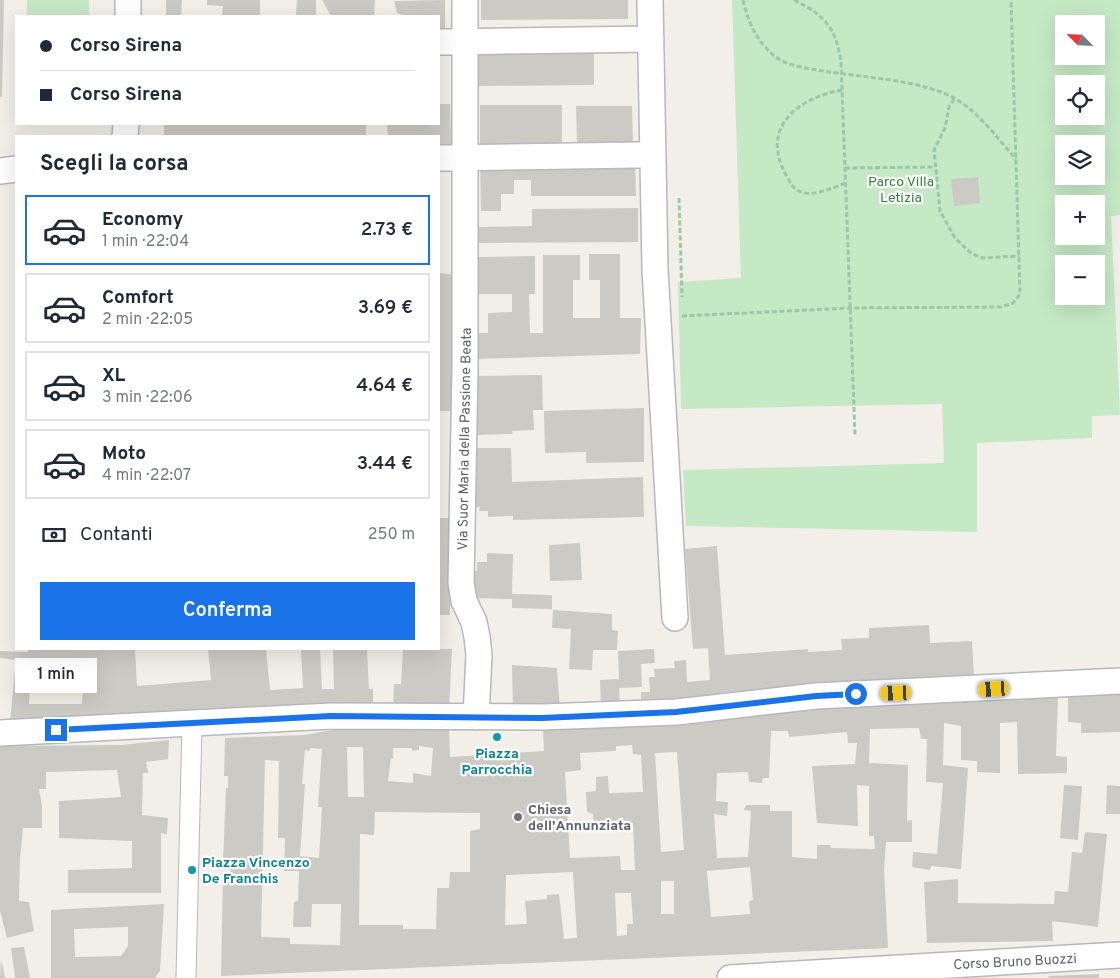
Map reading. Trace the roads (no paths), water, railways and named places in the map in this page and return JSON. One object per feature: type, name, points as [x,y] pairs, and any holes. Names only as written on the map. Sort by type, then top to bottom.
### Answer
[{"type":"street","points":[[128,0],[128,15]]},
{"type":"street","name":"Via Suor Maria della Passione Beata","points":[[465,0],[466,157],[461,583],[464,601],[474,622],[477,637],[479,655],[476,717]]},
{"type":"street","points":[[650,0],[655,268],[675,618]]},
{"type":"street","points":[[440,42],[651,38]]},
{"type":"street","points":[[440,158],[638,155]]},
{"type":"street","points":[[0,171],[15,169]]},
{"type":"street","points":[[0,733],[331,716],[542,718],[676,712],[816,696],[1120,682]]},
{"type":"street","points":[[186,978],[192,724]]},
{"type":"street","name":"Corso Bruno Buozzi","points":[[730,978],[1120,955]]},
{"type":"place","name":"Piazza Parrocchia","points":[[497,737]]},
{"type":"place","name":"Chiesa dell'Annunziata","points":[[518,817]]},
{"type":"place","name":"Piazza Vincenzo De Franchis","points":[[192,870]]},
{"type":"park label","name":"Parco Villa Letizia","points":[[901,190]]}]
